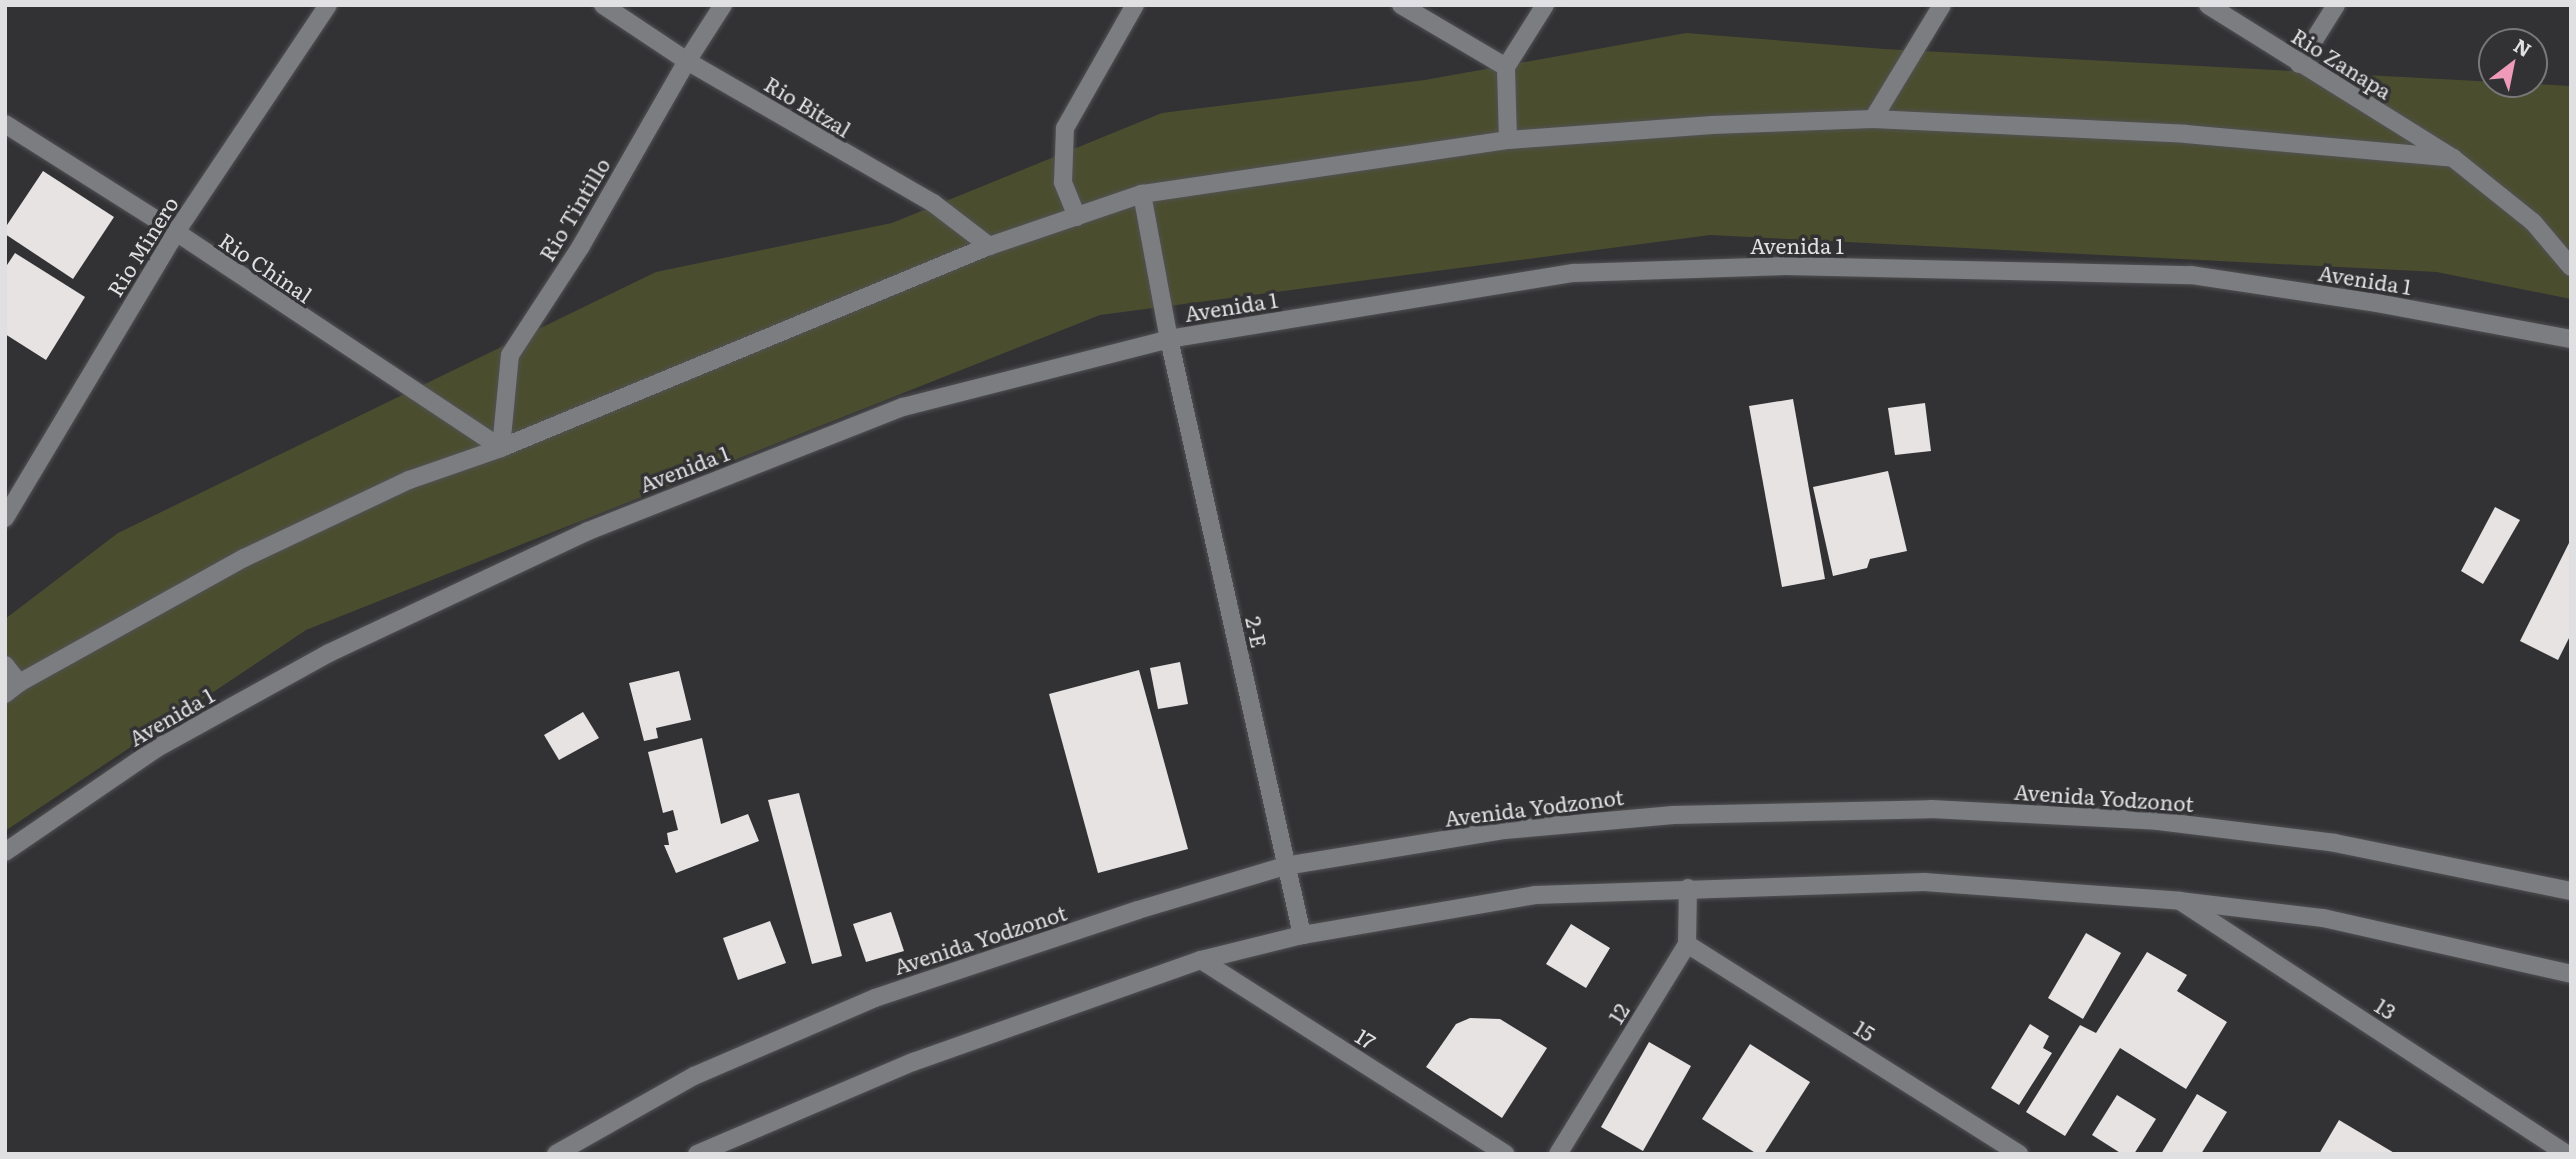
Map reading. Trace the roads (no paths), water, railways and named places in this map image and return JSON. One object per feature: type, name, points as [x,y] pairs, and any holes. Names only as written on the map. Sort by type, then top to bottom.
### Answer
[{"type":"street","name":"Rio Minero","points":[[5,518],[176,232],[328,5]]},
{"type":"street","name":"Rio Bitzal","points":[[603,5],[687,61],[933,203],[989,246]]},
{"type":"street","name":"Rio Tintillo","points":[[501,448],[510,355],[581,246],[687,61],[723,5]]},
{"type":"street","points":[[1077,217],[1063,182],[1066,128],[1135,5]]},
{"type":"street","points":[[1401,5],[1506,67]]},
{"type":"street","points":[[1508,140],[1506,67],[1545,5]]},
{"type":"street","points":[[1873,119],[1942,5]]},
{"type":"street","name":"Rio Zanapa","points":[[2208,5],[2453,158],[2533,222],[2571,267]]},
{"type":"street","points":[[2299,64],[2336,5]]},
{"type":"street","points":[[5,665],[12,688],[244,558],[409,480],[501,448],[989,246],[1142,194],[1508,140],[1713,125],[1873,119],[2186,134],[2453,158]]},
{"type":"street","name":"Rio Chinal","points":[[5,124],[176,232],[501,448]]},
{"type":"street","name":"2-E","points":[[1142,194],[1169,339],[1302,935]]},
{"type":"street","name":"Avenida 1","points":[[5,852],[168,742],[329,653],[588,531],[903,407],[1169,339],[1574,273],[1786,266],[2192,275],[2377,303],[2571,339]]},
{"type":"street","name":"Avenida Yodzonot","points":[[556,1154],[694,1076],[875,998],[1138,910],[1285,866],[1505,830],[1673,815],[1931,809],[2157,821],[2335,843],[2571,891]]},
{"type":"street","points":[[697,1154],[913,1062],[1201,960],[1302,935],[1535,895],[1924,882],[2180,901],[2323,918],[2571,974]]},
{"type":"street","points":[[1687,944],[1688,888]]},
{"type":"street","name":"13","points":[[2180,901],[2567,1154]]},
{"type":"street","name":"12","points":[[1558,1154],[1687,944]]},
{"type":"street","name":"15","points":[[1687,944],[2019,1154]]},
{"type":"street","name":"17","points":[[1201,960],[1506,1154]]}]
